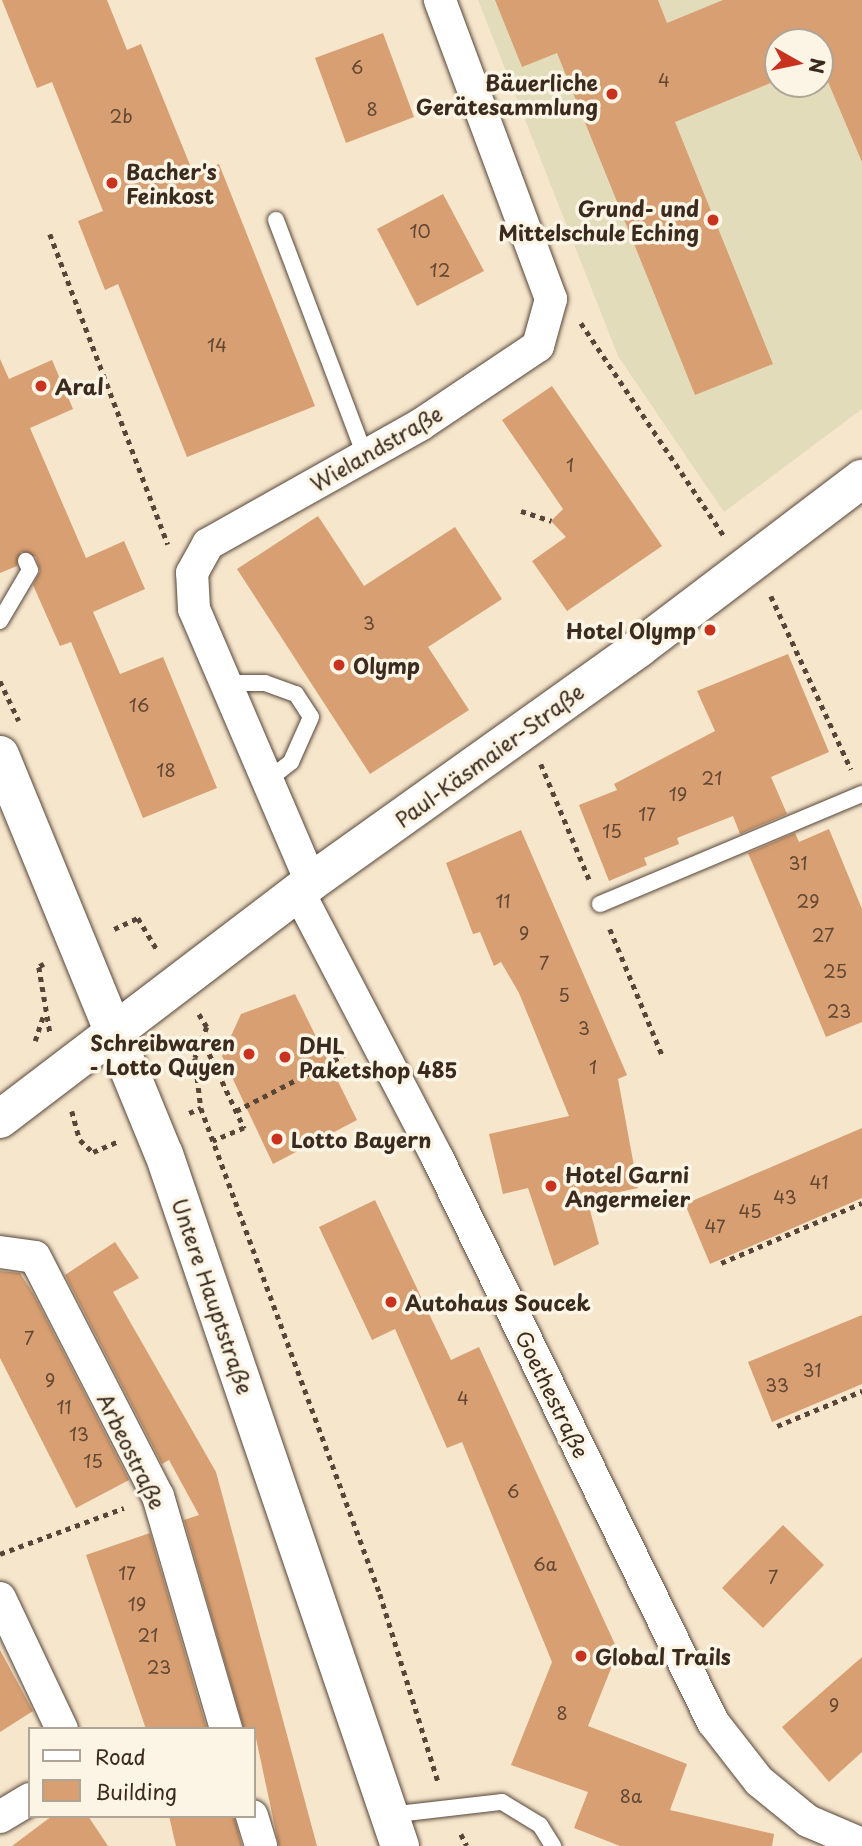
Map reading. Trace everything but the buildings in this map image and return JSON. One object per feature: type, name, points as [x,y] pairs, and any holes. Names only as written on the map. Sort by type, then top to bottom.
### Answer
[{"type":"main road","name":"Paul-Käsmaier-Straße","points":[[0,1119],[114,1028],[179,984],[305,888],[639,648],[862,479]]},
{"type":"main road","name":"Untere Hauptstraße","points":[[0,755],[164,1154],[394,1831]]},
{"type":"street","name":"Wielandstraße","points":[[305,888],[267,781],[194,609],[192,573],[208,544],[365,456],[538,345],[551,299],[440,0]]},
{"type":"street","name":"Goethestraße","points":[[305,888],[374,1039],[713,1722],[759,1781],[808,1821],[862,1844]]},
{"type":"street","name":"Arbeostraße","points":[[0,1252],[35,1257],[158,1496],[225,1727]]},
{"type":"street","points":[[0,1598],[61,1727]]},
{"type":"street","points":[[0,1817],[28,1799]]},
{"type":"street","points":[[253,1818],[261,1846]]},
{"type":"lane","points":[[276,220],[365,456]]},
{"type":"lane","points":[[0,621],[30,570],[26,561]]},
{"type":"lane","points":[[225,683],[265,683],[296,694],[311,717],[291,762],[267,781]]},
{"type":"lane","points":[[600,904],[862,794]]},
{"type":"lane","points":[[394,1831],[446,1805],[502,1802],[540,1825],[553,1846]]},
{"type":"path","points":[[50,234],[194,609]]},
{"type":"path","points":[[520,511],[551,521]]},
{"type":"path","points":[[79,945],[138,918],[207,1027],[200,1034],[195,1058],[213,1141],[380,1594],[446,1805]]},
{"type":"path","points":[[200,1034],[244,1128],[213,1141]]},
{"type":"path","points":[[236,1111],[374,1039]]},
{"type":"path","points":[[721,1263],[862,1203]]},
{"type":"path","points":[[777,1426],[862,1391]]},
{"type":"path","points":[[0,1553],[158,1496]]},
{"type":"shaded area","name":"Grund- und Mittelschule Eching","points":[[478,0],[862,0],[862,409],[724,512],[618,356]]},
{"type":"place","name":"Bäuerliche Gerätesammlung","points":[[612,94]]},
{"type":"place","name":"Bacher's Feinkost","points":[[112,183]]},
{"type":"place","name":"Grund- und Mittelschule Eching","points":[[713,220]]},
{"type":"place","name":"Aral","points":[[41,386]]},
{"type":"place","name":"Hotel Olymp","points":[[710,630]]},
{"type":"place","name":"Olymp","points":[[339,665]]},
{"type":"place","name":"Schreibwaren - Lotto Quyen","points":[[249,1054]]},
{"type":"place","name":"DHL Paketshop 485","points":[[285,1057]]},
{"type":"place","name":"Lotto Bayern","points":[[277,1139]]},
{"type":"place","name":"Hotel Garni Angermeier","points":[[551,1186]]},
{"type":"place","name":"Autohaus Soucek","points":[[391,1302]]},
{"type":"place","name":"Global Trails","points":[[581,1656]]}]
